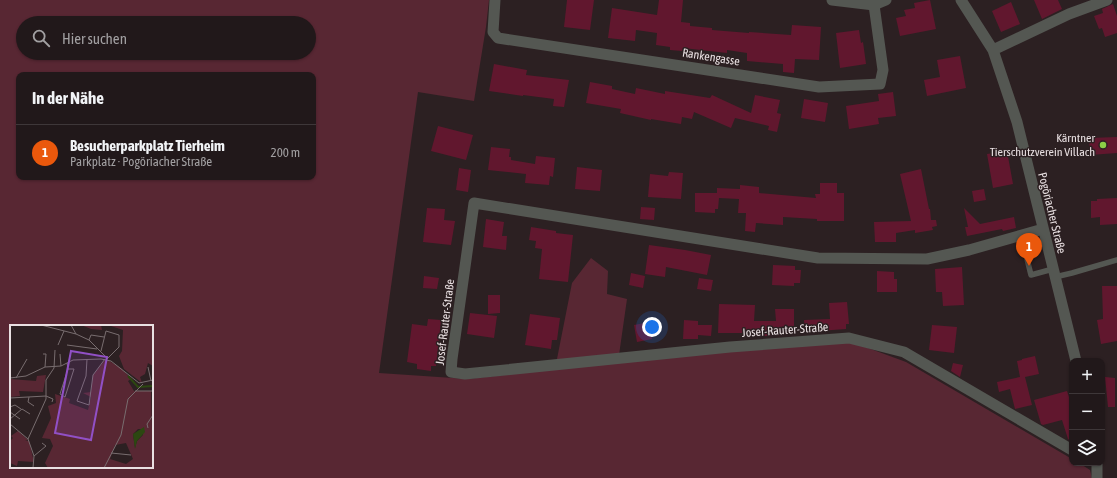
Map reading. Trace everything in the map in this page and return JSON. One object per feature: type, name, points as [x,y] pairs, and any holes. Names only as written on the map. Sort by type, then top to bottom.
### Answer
[{"type":"street","name":"Rankengasse","points":[[495,0],[493,32],[498,38],[819,87],[880,84],[884,70],[874,6]]},
{"type":"street","points":[[832,0],[874,6],[886,0]]},
{"type":"street","name":"Pogöriacher Straße","points":[[960,0],[993,50],[1017,122],[1075,358]]},
{"type":"street","points":[[993,50],[1069,14],[1107,0]]},
{"type":"street","name":"Josef-Rauter-Straße","points":[[1043,229],[969,250],[927,259],[818,258],[474,203],[451,372],[465,374],[730,347],[849,338],[904,352],[1069,448]]},
{"type":"street","points":[[1096,466],[1097,478]]},
{"type":"lane","points":[[1025,251],[1030,275],[1072,273],[1117,260]]},
{"type":"shaded area","points":[[0,0],[489,0],[474,101],[418,92],[379,373],[468,379],[555,369],[572,283],[591,258],[608,271],[607,294],[627,299],[618,362],[849,341],[906,362],[1069,457],[1069,466],[1084,466],[1090,470],[1092,478],[0,478]]},
{"type":"building","points":[[567,0],[594,0],[590,30],[564,27]]},
{"type":"building","points":[[659,0],[683,0],[681,22],[690,23],[690,26],[712,28],[712,30],[791,35],[792,25],[821,27],[819,60],[795,59],[794,73],[783,72],[783,64],[747,61],[747,53],[727,50],[727,53],[683,48],[682,51],[670,50],[670,47],[656,45],[657,33],[636,30],[635,41],[608,38],[612,8],[657,15]]},
{"type":"building","points":[[930,0],[936,29],[900,36],[896,18],[906,16],[904,10],[915,8],[914,3]]},
{"type":"building","points":[[1034,0],[1058,0],[1062,9],[1042,19]]},
{"type":"building","points":[[1011,2],[1020,24],[1001,32],[992,11]]},
{"type":"building","points":[[1113,4],[1117,16],[1117,33],[1105,37],[1102,28],[1099,29],[1094,16],[1103,13],[1102,9]]},
{"type":"building","points":[[859,30],[861,43],[863,42],[866,64],[840,68],[836,33]]},
{"type":"building","points":[[960,56],[966,88],[927,96],[924,80],[940,77],[937,60]]},
{"type":"building","points":[[494,64],[527,70],[526,75],[569,80],[564,107],[553,106],[554,99],[489,91]]},
{"type":"building","points":[[590,82],[612,86],[612,89],[635,94],[636,88],[665,94],[665,91],[710,98],[712,95],[751,113],[755,95],[780,100],[777,113],[781,114],[777,132],[768,130],[769,126],[735,118],[731,128],[694,112],[692,119],[682,117],[681,124],[651,120],[620,113],[621,109],[586,103]]},
{"type":"building","points":[[893,92],[896,116],[878,118],[879,124],[849,129],[846,106],[879,101],[878,94]]},
{"type":"building","points":[[804,99],[828,103],[825,122],[801,118]]},
{"type":"building","points":[[438,126],[473,135],[466,160],[431,151]]},
{"type":"building","name":"Kärntner Tierschutzverein Villach","points":[[1117,137],[1117,153],[1090,155],[1089,138]]},
{"type":"building","points":[[491,147],[510,149],[509,157],[511,157],[511,160],[535,164],[536,156],[555,158],[553,177],[550,176],[549,185],[525,183],[526,174],[488,170]]},
{"type":"building","points":[[1007,151],[1013,184],[993,188],[987,154]]},
{"type":"building","points":[[577,167],[602,170],[600,191],[575,189]]},
{"type":"building","points":[[459,168],[471,170],[468,192],[456,190]]},
{"type":"building","points":[[921,169],[931,220],[936,220],[937,226],[932,227],[933,230],[915,233],[915,230],[896,233],[896,242],[875,242],[874,222],[911,221],[900,174]]},
{"type":"building","points":[[669,172],[683,173],[681,199],[648,197],[650,174],[668,176]]},
{"type":"building","points":[[820,183],[837,183],[837,193],[844,193],[844,221],[817,221],[817,219],[783,217],[783,225],[756,223],[755,232],[745,231],[746,213],[738,213],[739,199],[719,198],[718,209],[715,209],[715,213],[695,212],[695,193],[717,193],[717,188],[740,189],[740,185],[759,187],[759,193],[816,198],[815,194],[820,194]]},
{"type":"building","points":[[984,189],[986,200],[974,202],[972,191]]},
{"type":"building","points":[[1117,198],[1117,224],[1100,225],[1100,217],[1091,218],[1091,201],[1097,201],[1097,199]]},
{"type":"building","points":[[641,207],[655,208],[654,220],[640,219]]},
{"type":"building","points":[[427,208],[445,209],[444,220],[455,221],[451,245],[423,242]]},
{"type":"building","points":[[964,208],[980,224],[1014,217],[1016,228],[1003,231],[1002,229],[967,236],[965,227],[968,227]]},
{"type":"building","points":[[486,219],[504,222],[502,236],[507,236],[506,250],[483,247]]},
{"type":"building","points":[[531,227],[556,231],[556,233],[573,235],[568,282],[539,279],[542,249],[535,248],[536,241],[529,240]]},
{"type":"building","points":[[649,245],[711,255],[707,275],[666,267],[665,277],[645,274]]},
{"type":"building","points":[[773,265],[795,266],[795,270],[801,270],[800,283],[794,283],[794,286],[772,285]]},
{"type":"building","points":[[962,267],[964,305],[943,306],[942,292],[936,292],[935,269]]},
{"type":"building","points":[[877,271],[894,272],[894,279],[897,279],[897,292],[877,292]]},
{"type":"building","points":[[631,273],[645,276],[643,288],[629,285]]},
{"type":"building","points":[[424,276],[439,278],[437,289],[423,288]]},
{"type":"building","points":[[699,278],[713,280],[711,291],[697,289]]},
{"type":"building","points":[[1102,286],[1117,286],[1117,341],[1101,344],[1097,320],[1103,319]]},
{"type":"building","points":[[488,295],[500,295],[500,313],[488,314]]},
{"type":"building","points":[[847,302],[849,324],[846,324],[846,329],[805,332],[804,320],[830,319],[829,303]]},
{"type":"building","points":[[719,304],[755,305],[754,321],[776,321],[775,309],[794,309],[794,326],[779,327],[779,336],[759,336],[759,333],[718,333]]},
{"type":"building","points":[[470,313],[497,316],[494,338],[467,334]]},
{"type":"building","points":[[530,314],[560,318],[557,340],[552,340],[551,349],[525,345]]},
{"type":"building","points":[[428,319],[441,320],[436,366],[431,366],[431,371],[417,369],[417,364],[407,362],[412,324],[427,326]]},
{"type":"building","points":[[684,320],[698,321],[698,325],[712,325],[711,336],[698,335],[698,339],[683,339]]},
{"type":"building","points":[[650,322],[652,339],[637,342],[634,325]]},
{"type":"building","points":[[932,325],[957,327],[954,353],[929,350]]},
{"type":"building","points":[[1035,356],[1039,374],[1025,377],[1032,405],[1015,409],[1010,389],[999,392],[997,382],[1020,377],[1017,361]]},
{"type":"building","points":[[953,363],[963,365],[960,377],[951,371]]},
{"type":"building","points":[[1105,377],[1115,378],[1115,407],[1108,407]]},
{"type":"building","points":[[1067,391],[1069,397],[1069,440],[1062,420],[1043,425],[1041,424],[1034,400]]},
{"type":"place","name":"Kärntner Tierschutzverein Villach","points":[[1103,145]]},
{"type":"place","name":"Besucherparkplatz Tierheim","points":[[1029,266]]}]
